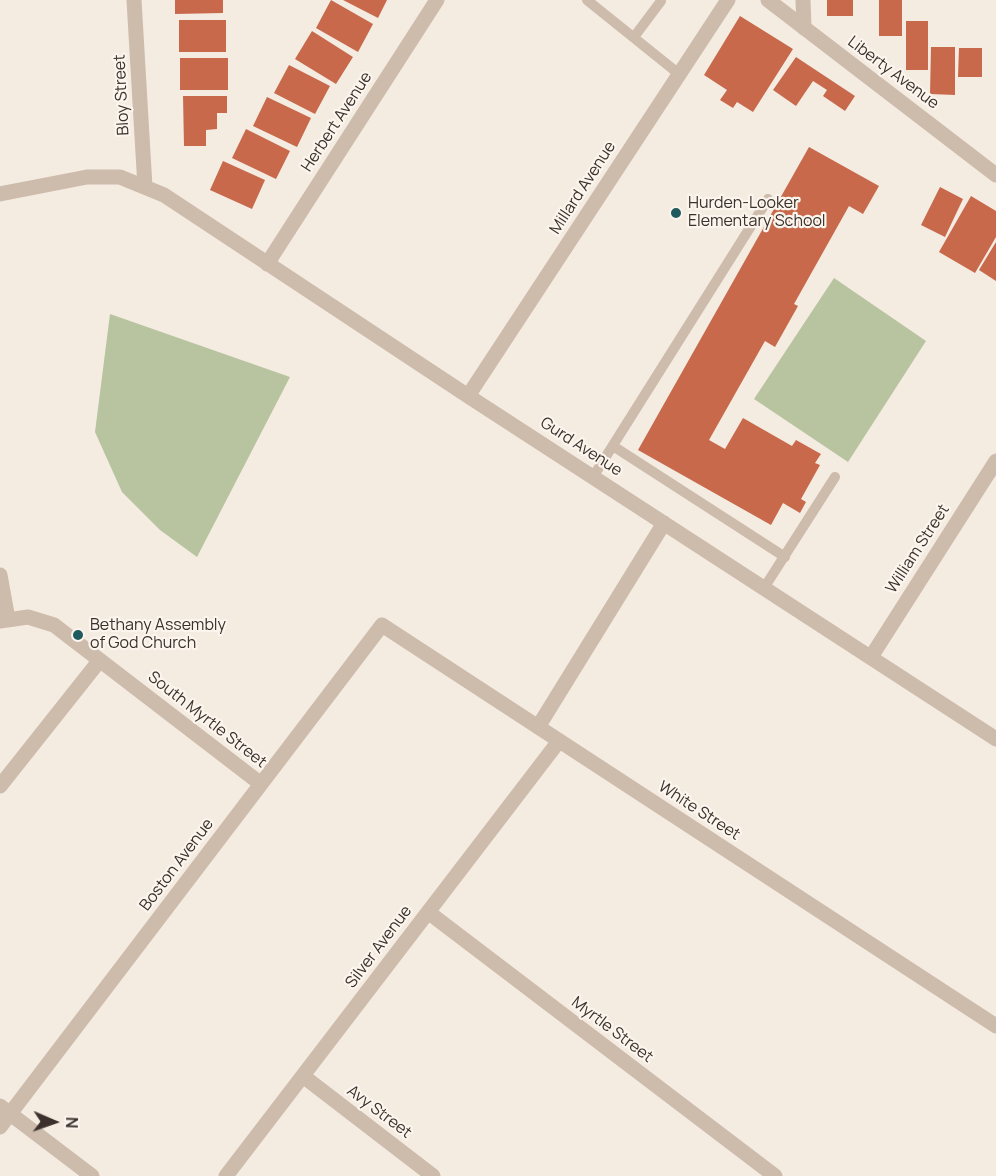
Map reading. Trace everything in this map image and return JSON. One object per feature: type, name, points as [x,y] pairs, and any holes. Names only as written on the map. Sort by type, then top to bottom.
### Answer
[{"type":"street","name":"Bloy Street","points":[[134,0],[145,187]]},
{"type":"street","name":"Herbert Avenue","points":[[267,264],[437,0]]},
{"type":"street","name":"Millard Avenue","points":[[468,396],[728,0]]},
{"type":"street","name":"Liberty Avenue","points":[[768,0],[996,175]]},
{"type":"street","points":[[803,0],[804,28]]},
{"type":"street","name":"Gurd Avenue","points":[[0,194],[87,177],[120,177],[164,195],[468,396],[996,739]]},
{"type":"street","name":"William Street","points":[[871,657],[996,461]]},
{"type":"street","points":[[538,727],[664,523]]},
{"type":"street","points":[[0,575],[4,620]]},
{"type":"street","name":"South Myrtle Street","points":[[4,620],[28,617],[54,625],[261,784]]},
{"type":"street","name":"White Street","points":[[382,625],[996,1026]]},
{"type":"street","name":"Boston Avenue","points":[[0,1127],[5,1110],[261,784],[382,625]]},
{"type":"street","points":[[0,786],[100,660]]},
{"type":"street","name":"Silver Avenue","points":[[226,1176],[559,741]]},
{"type":"street","name":"Myrtle Street","points":[[428,912],[775,1176]]},
{"type":"street","name":"Avy Street","points":[[303,1076],[433,1176]]},
{"type":"street","points":[[5,1110],[92,1176]]},
{"type":"lane","points":[[587,0],[680,74]]},
{"type":"lane","points":[[634,37],[661,1]]},
{"type":"lane","points":[[593,477],[768,199]]},
{"type":"lane","points":[[613,446],[785,557]]},
{"type":"lane","points":[[764,588],[835,477]]},
{"type":"green space","points":[[834,278],[926,341],[848,462],[754,399]]},
{"type":"green space","points":[[110,314],[290,377],[197,557],[160,530],[122,492],[95,432]]},
{"type":"building","points":[[175,0],[223,0],[223,13],[175,14]]},
{"type":"building","points":[[331,0],[373,24],[358,52],[316,28]]},
{"type":"building","points":[[343,0],[387,0],[378,18]]},
{"type":"building","points":[[827,0],[853,0],[853,16],[827,16]]},
{"type":"building","points":[[879,0],[902,0],[902,36],[879,36]]},
{"type":"building","points":[[740,16],[793,49],[753,112],[737,102],[733,108],[720,100],[727,90],[704,75]]},
{"type":"building","points":[[179,20],[226,20],[226,52],[179,52]]},
{"type":"building","points":[[906,21],[928,21],[928,70],[906,70]]},
{"type":"building","points":[[312,31],[353,57],[336,84],[295,59]]},
{"type":"building","points":[[931,47],[955,47],[955,95],[930,94]]},
{"type":"building","points":[[959,48],[982,48],[982,77],[958,77]]},
{"type":"building","points":[[796,57],[855,96],[845,111],[823,96],[827,90],[813,81],[796,106],[773,90]]},
{"type":"building","points":[[180,58],[228,58],[228,90],[180,90]]},
{"type":"building","points":[[289,65],[330,86],[315,114],[274,93]]},
{"type":"building","points":[[183,96],[227,96],[227,113],[217,113],[217,129],[206,130],[206,146],[184,146]]},
{"type":"building","points":[[267,97],[311,118],[297,147],[253,126]]},
{"type":"building","points":[[246,129],[290,151],[276,179],[232,158]]},
{"type":"building","points":[[809,147],[879,186],[863,214],[849,206],[794,304],[798,306],[775,347],[765,341],[709,440],[725,449],[743,418],[792,446],[796,440],[821,454],[815,463],[820,465],[801,499],[806,502],[800,513],[783,503],[771,525],[638,450]]},
{"type":"building","points":[[223,161],[265,180],[252,209],[210,190]]},
{"type":"building","points":[[940,187],[963,199],[945,237],[921,225]]},
{"type":"building","points":[[971,196],[996,211],[996,237],[975,273],[939,252]]},
{"type":"building","points":[[996,242],[996,281],[979,270]]},
{"type":"place","name":"Hurden-Looker Elementary School","points":[[676,213]]},
{"type":"place","name":"Bethany Assembly of God Church","points":[[78,635]]}]
